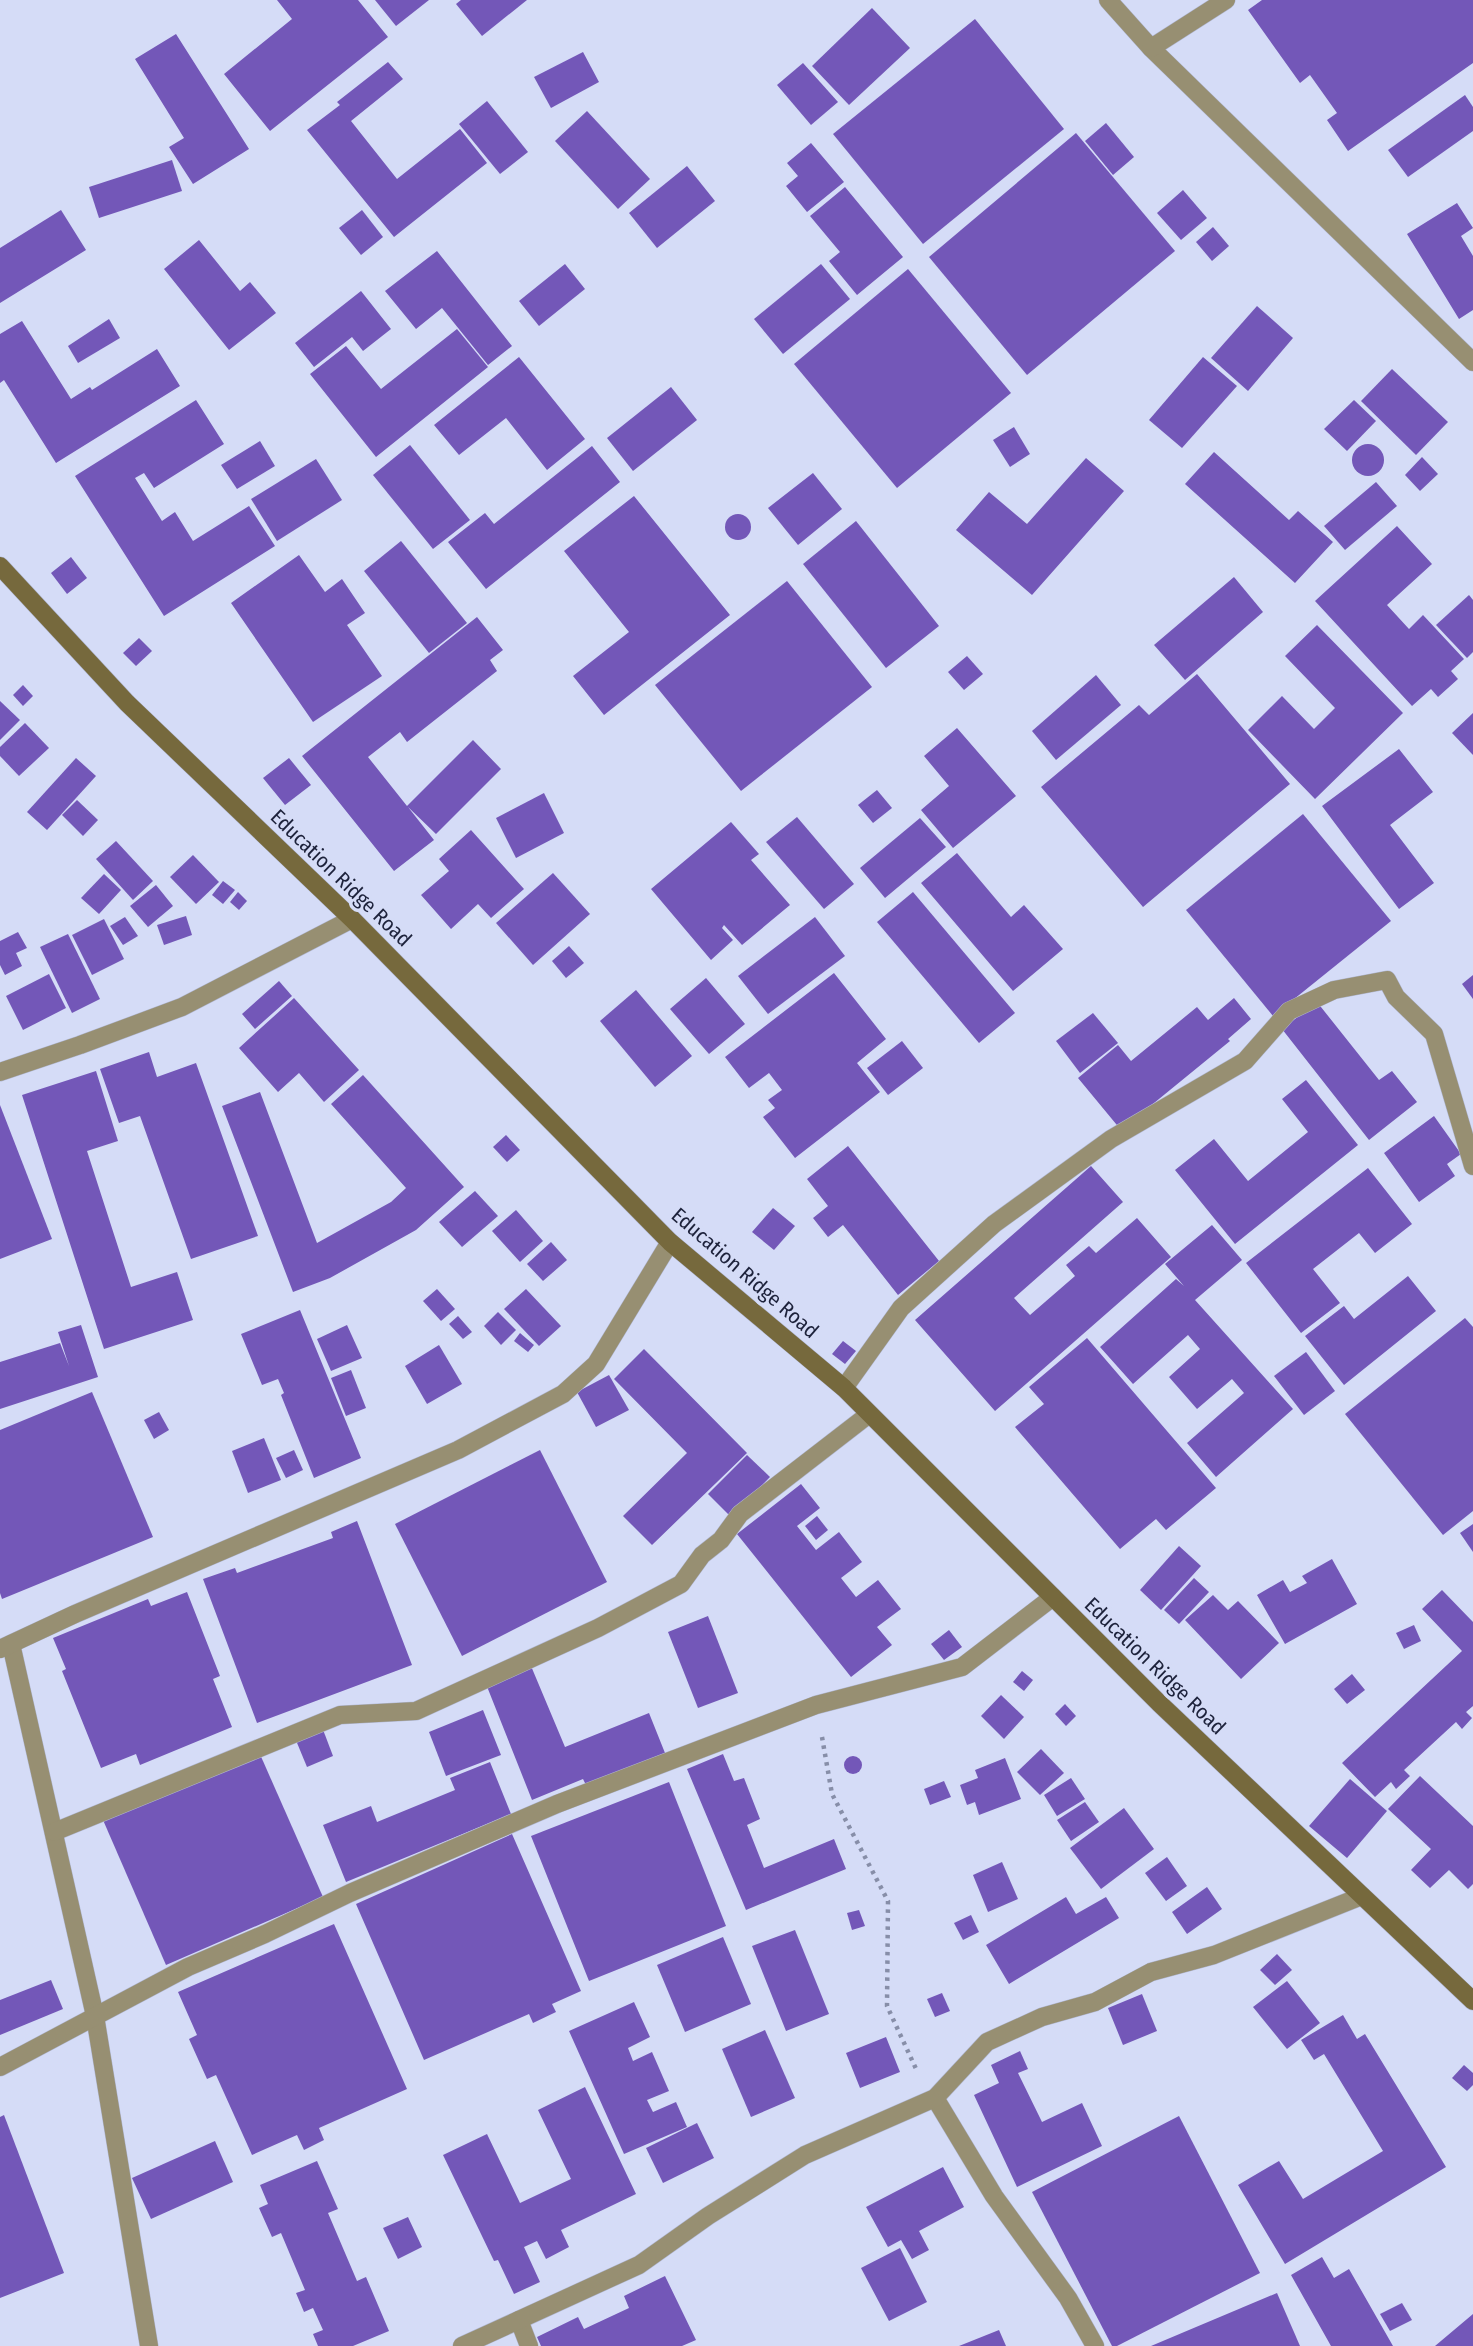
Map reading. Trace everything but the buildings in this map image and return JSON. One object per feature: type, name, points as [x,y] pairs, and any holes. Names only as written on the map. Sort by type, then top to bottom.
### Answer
[{"type":"main road","name":"Education Ridge Road","points":[[0,566],[127,703],[352,919],[670,1242],[844,1388],[1159,1703],[1473,2001]]},
{"type":"street","points":[[1108,0],[1151,48],[1473,362]]},
{"type":"street","points":[[1151,48],[1226,0]]},
{"type":"street","points":[[0,1072],[182,1007],[352,919]]},
{"type":"street","points":[[844,1388],[901,1308],[994,1224],[1111,1139],[1245,1060],[1289,1011],[1334,989],[1387,980],[1396,997],[1434,1034],[1473,1166]]},
{"type":"street","points":[[1457,1110],[1473,1100]]},
{"type":"street","points":[[149,2346],[95,2016],[54,1832],[6,1646],[88,1608],[458,1450],[564,1394],[596,1364],[670,1242]]},
{"type":"street","points":[[54,1832],[340,1715],[416,1711],[598,1628],[681,1584],[702,1555],[721,1540],[740,1514],[869,1415]]},
{"type":"street","points":[[0,2067],[188,1968],[349,1893],[557,1804],[816,1705],[962,1667],[1053,1597]]},
{"type":"street","points":[[463,2346],[639,2265],[708,2216],[805,2155],[935,2098],[987,2042],[1042,2017],[1096,2002],[1151,1972],[1214,1955],[1362,1896]]},
{"type":"street","points":[[935,2098],[994,2196],[1068,2298],[1095,2346]]},
{"type":"street","points":[[519,2320],[528,2346]]},
{"type":"path","points":[[816,1705],[832,1794],[888,1901],[887,2006],[914,2066],[935,2098]]}]
